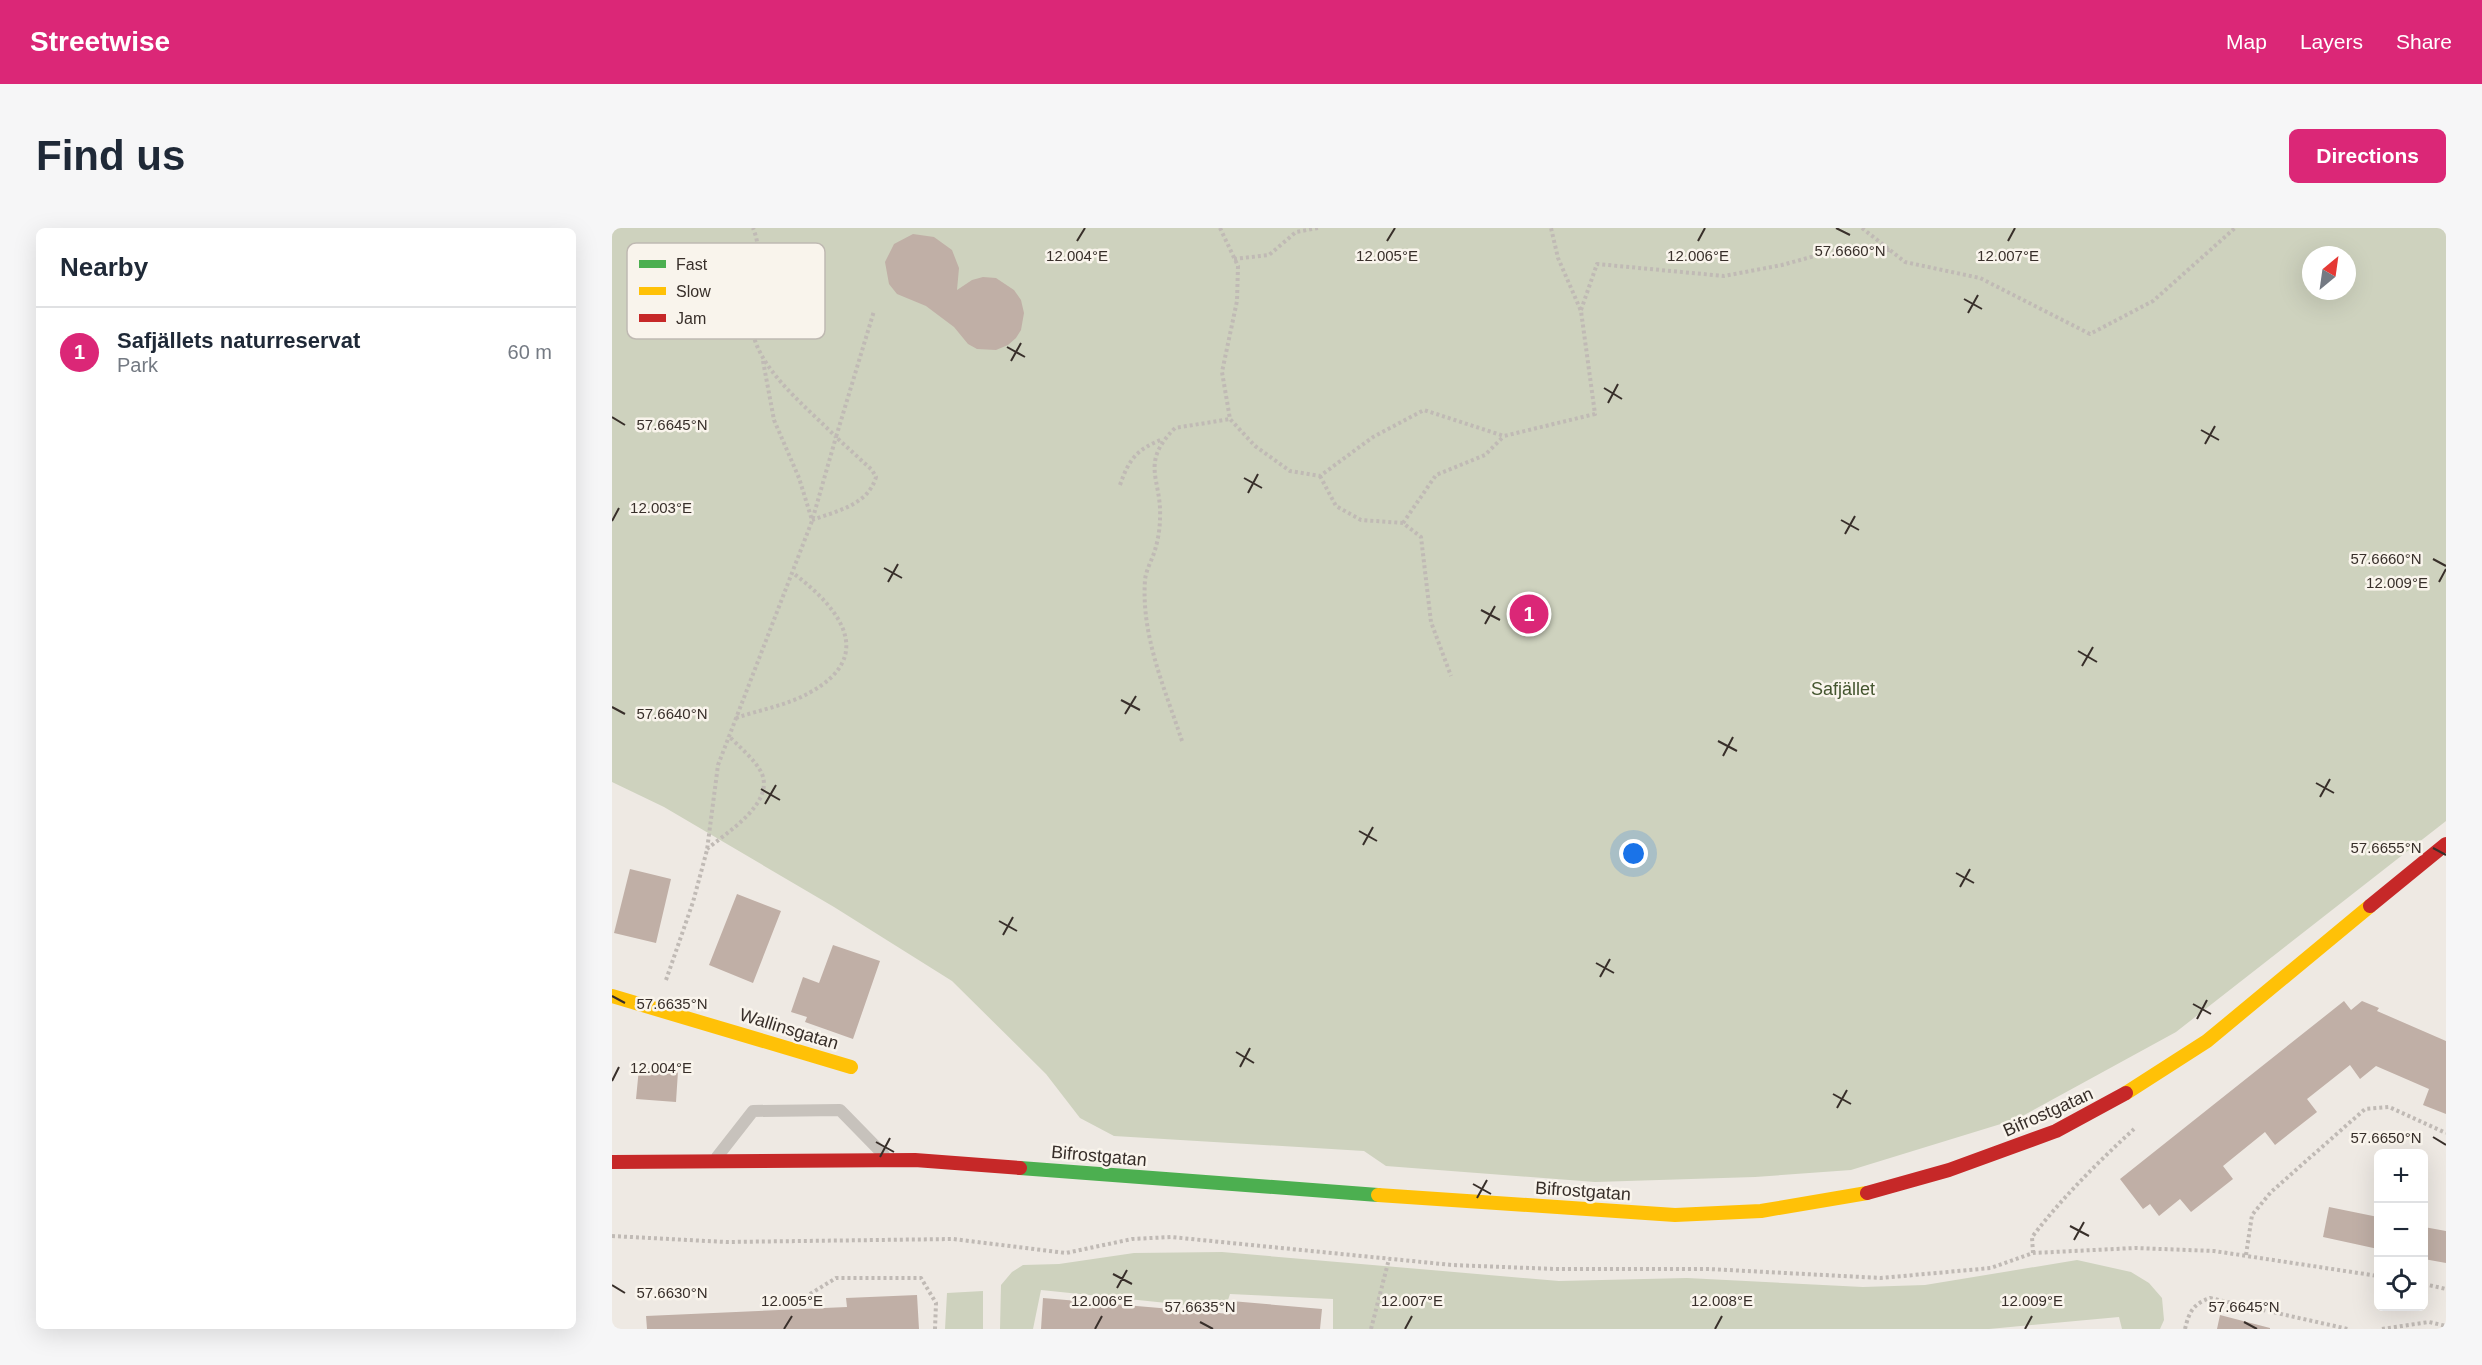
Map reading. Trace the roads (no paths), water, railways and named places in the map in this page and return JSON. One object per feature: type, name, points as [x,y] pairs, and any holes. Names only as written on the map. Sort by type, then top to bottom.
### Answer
[{"type":"main road","name":"Bifrostgatan","points":[[612,1161],[889,1160],[1675,1215],[1761,1210],[1826,1201],[1887,1189],[1971,1163],[2056,1131],[2106,1106],[2207,1041],[2446,844]]},
{"type":"main road","name":"Wallinsgatan","points":[[612,996],[851,1067]]},
{"type":"lane","points":[[714,1161],[753,1111],[840,1110],[889,1160]]},
{"type":"place","name":"Safjällets naturreservat","points":[[1529,614]]},
{"type":"park label","name":"Safjället","points":[[1843,689]]}]
